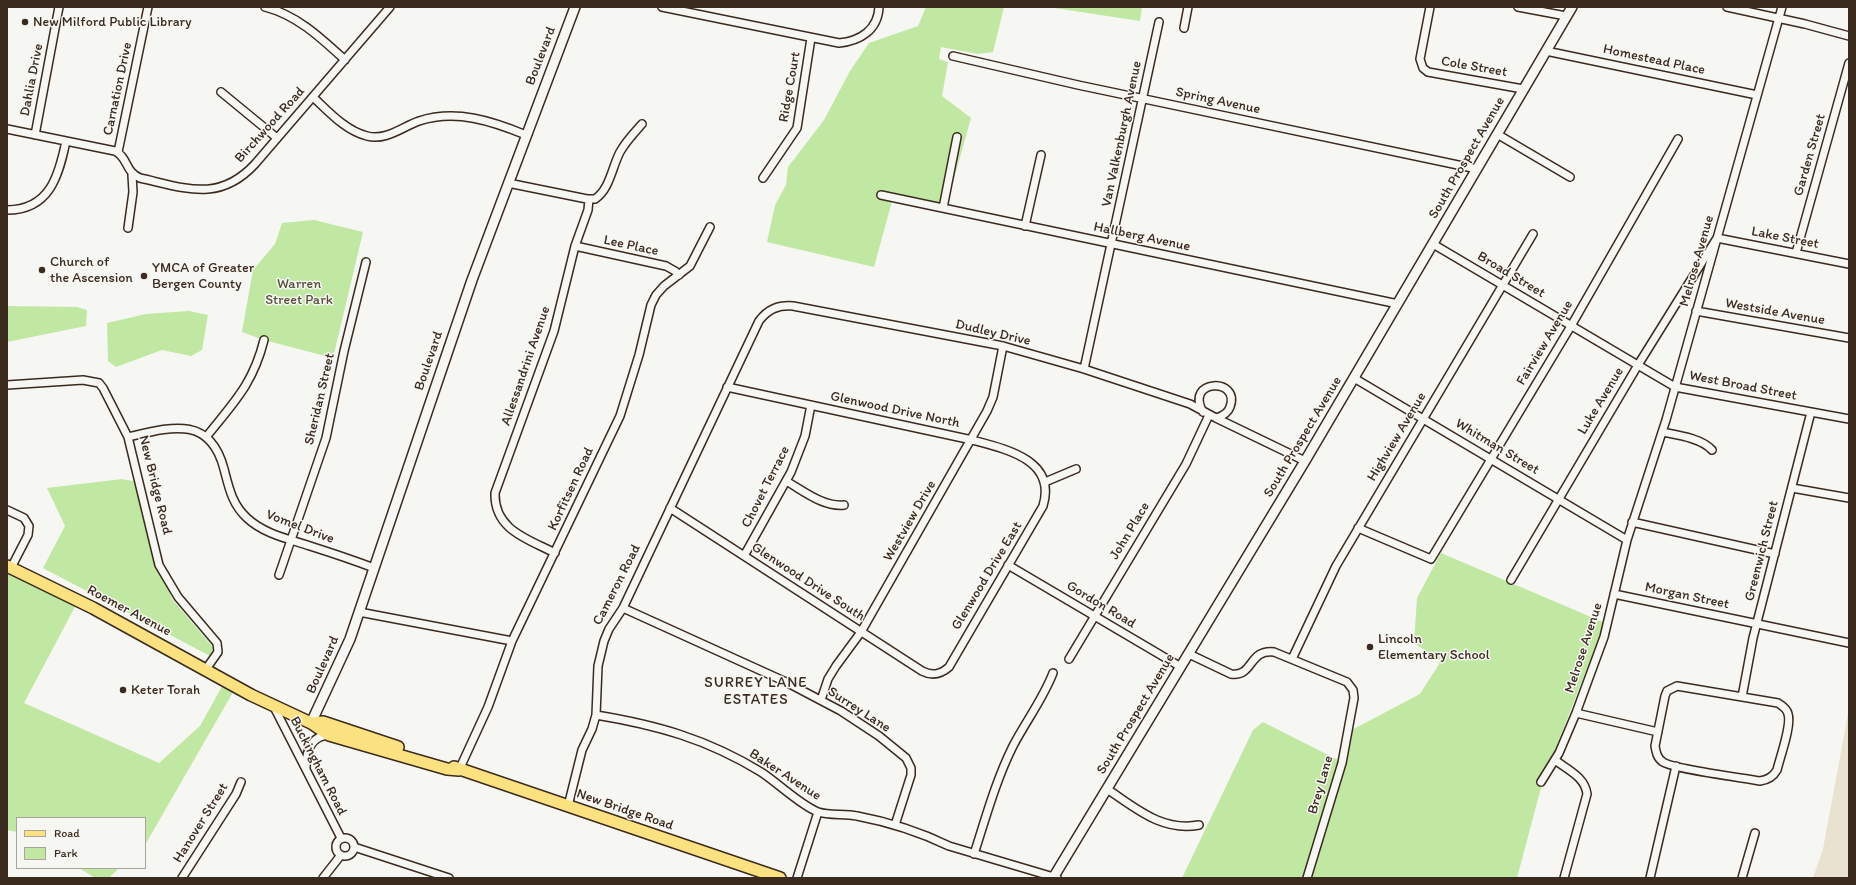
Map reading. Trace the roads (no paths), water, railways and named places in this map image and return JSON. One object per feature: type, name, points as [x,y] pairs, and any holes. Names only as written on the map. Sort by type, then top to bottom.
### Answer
[{"type":"main road","name":"Roemer Avenue","points":[[9,567],[93,608],[273,705]]},
{"type":"main road","name":"New Bridge Road","points":[[273,705],[311,723],[329,735],[459,770],[780,878]]},
{"type":"main road","name":"New Bridge Road","points":[[311,723],[323,722],[449,764],[459,770]]},
{"type":"street","name":"Dahlia Drive","points":[[35,135],[59,7]]},
{"type":"street","name":"Carnation Drive","points":[[118,152],[148,7]]},
{"type":"street","points":[[265,7],[274,9],[299,22],[318,35],[345,60]]},
{"type":"street","name":"Birchwood Road","points":[[132,175],[190,188],[207,189],[225,186],[238,180],[248,172],[390,7]]},
{"type":"street","name":"Boulevard","points":[[311,723],[342,659],[462,307],[575,7]]},
{"type":"street","points":[[662,7],[839,44],[851,42],[861,38],[872,28],[879,7]]},
{"type":"street","points":[[1184,28],[1188,7]]},
{"type":"street","name":"Cole Street","points":[[1430,7],[1420,59],[1423,68],[1428,72],[1523,89]]},
{"type":"street","points":[[1518,7],[1566,16]]},
{"type":"street","name":"South Prospect Avenue","points":[[1055,878],[1305,461],[1572,7]]},
{"type":"street","points":[[1727,7],[1779,18],[1849,36]]},
{"type":"street","name":"Melrose Avenue","points":[[1541,782],[1555,760],[1576,713],[1604,637],[1632,522],[1662,432],[1782,7]]},
{"type":"street","name":"Van Valkenburgh Avenue","points":[[1084,369],[1159,22]]},
{"type":"street","name":"Ridge Court","points":[[763,178],[796,128],[812,38]]},
{"type":"street","name":"Homestead Place","points":[[1546,51],[1757,94]]},
{"type":"street","name":"Spring Avenue","points":[[953,56],[1477,169]]},
{"type":"street","name":"Garden Street","points":[[1796,253],[1849,64]]},
{"type":"street","points":[[221,92],[277,138]]},
{"type":"street","points":[[313,97],[348,128],[357,134],[368,137],[375,138],[390,134],[419,121],[447,116],[467,116],[483,119],[526,135]]},
{"type":"street","points":[[508,183],[595,199],[604,192],[625,143],[642,124]]},
{"type":"street","points":[[7,129],[118,152],[122,155],[132,175],[133,192],[128,228]]},
{"type":"street","points":[[1497,134],[1570,177]]},
{"type":"street","points":[[943,208],[957,137]]},
{"type":"street","name":"Fairview Avenue","points":[[1358,528],[1431,560],[1571,326],[1678,138]]},
{"type":"street","points":[[7,210],[18,209],[35,203],[50,189],[59,172],[66,141]]},
{"type":"street","points":[[1025,226],[1041,156]]},
{"type":"street","name":"Hallberg Avenue","points":[[881,195],[1398,304]]},
{"type":"street","name":"Allessandrini Avenue","points":[[555,553],[509,528],[496,510],[494,493],[554,331],[575,246],[588,210],[589,199]]},
{"type":"street","name":"Korfitsen Road","points":[[459,770],[488,707],[512,641],[620,416],[639,355],[651,305],[656,295],[664,286],[690,266],[710,226]]},
{"type":"street","name":"Highview Avenue","points":[[1292,659],[1320,597],[1358,528],[1533,234]]},
{"type":"street","name":"Lake Street","points":[[1717,238],[1849,264]]},
{"type":"street","name":"Luke Avenue","points":[[1511,580],[1638,365],[1717,238]]},
{"type":"street","name":"Broad Street","points":[[1433,244],[1638,365]]},
{"type":"street","name":"Lee Place","points":[[575,246],[666,266],[679,275]]},
{"type":"street","name":"Sheridan Street","points":[[279,575],[326,438],[341,365],[366,262]]},
{"type":"street","name":"Dudley Drive","points":[[772,309],[778,306],[793,306],[1003,346],[1084,369],[1190,404],[1209,415],[1305,461]]},
{"type":"street","name":"Cameron Road","points":[[568,806],[582,750],[592,729],[596,715],[598,666],[604,641],[609,629],[623,608],[759,321],[772,309]]},
{"type":"street","name":"Westside Avenue","points":[[1696,311],[1849,338]]},
{"type":"street","points":[[128,437],[170,428],[191,429],[206,436],[242,392],[256,367],[264,340]]},
{"type":"street","name":"Westview Drive","points":[[821,700],[828,679],[862,632],[972,440],[987,411],[993,397],[1003,346]]},
{"type":"street","name":"West Broad Street","points":[[1638,365],[1675,387],[1849,419]]},
{"type":"street","name":"Whitman Street","points":[[1354,378],[1627,540]]},
{"type":"street","name":"New Bridge Road","points":[[7,385],[83,380],[99,384],[128,437],[159,564],[178,597],[217,643],[218,652],[206,669]]},
{"type":"street","name":"Glenwood Drive North","points":[[727,387],[972,440],[1004,450],[1031,462],[1040,471],[1045,482]]},
{"type":"street","name":"Chovet Terrace","points":[[744,556],[786,482],[798,455],[805,436],[811,405]]},
{"type":"street","name":"Greenwich Street","points":[[1742,697],[1757,624],[1812,412]]},
{"type":"street","name":"John Place","points":[[1069,659],[1186,464],[1209,415]]},
{"type":"street","points":[[1662,432],[1694,440],[1712,450]]},
{"type":"street","name":"Vomel Drive","points":[[206,436],[212,442],[221,459],[229,491],[240,510],[261,528],[291,540],[374,568]]},
{"type":"street","points":[[1045,482],[1076,469]]},
{"type":"street","points":[[786,482],[824,502],[833,505],[844,505]]},
{"type":"street","name":"Glenwood Drive East","points":[[935,674],[944,671],[949,667],[1044,506],[1046,498],[1045,482]]},
{"type":"street","points":[[1792,488],[1849,498]]},
{"type":"street","name":"Glenwood Drive South","points":[[670,508],[922,671],[935,674]]},
{"type":"street","points":[[7,510],[24,518],[29,526],[28,535],[9,567]]},
{"type":"street","points":[[1632,522],[1775,554]]},
{"type":"street","name":"Gordon Road","points":[[1008,565],[1181,667]]},
{"type":"street","name":"Morgan Street","points":[[1614,594],[1849,643]]},
{"type":"street","name":"Surrey Lane","points":[[623,608],[786,682],[821,700],[879,736],[906,758],[909,763],[911,774],[895,825]]},
{"type":"street","points":[[359,612],[512,641]]},
{"type":"street","points":[[1189,654],[1236,675],[1246,671],[1252,660],[1262,652],[1274,652],[1292,659]]},
{"type":"street","name":"Brey Lane","points":[[1292,659],[1347,682],[1353,690],[1354,698],[1342,763],[1307,878]]},
{"type":"street","points":[[974,854],[1008,756],[1047,689],[1053,673]]},
{"type":"street","points":[[1682,686],[1778,703],[1783,706],[1789,715],[1790,721],[1777,770],[1769,779],[1760,781],[1667,764],[1658,757],[1655,746],[1658,732],[1665,696],[1672,688],[1682,686]]},
{"type":"street","name":"Buckingham Road","points":[[273,705],[341,838]]},
{"type":"street","points":[[1576,713],[1658,732]]},
{"type":"street","name":"Baker Avenue","points":[[596,715],[663,728],[704,743],[761,773],[818,812],[855,815],[895,825],[974,854],[1055,878]]},
{"type":"street","points":[[306,770],[307,754],[312,743],[318,737],[329,735]]},
{"type":"street","points":[[1555,760],[1583,782],[1587,794],[1564,878]]},
{"type":"street","points":[[1650,878],[1676,766]]},
{"type":"street","name":"Hanover Street","points":[[182,878],[236,794],[241,782]]},
{"type":"street","points":[[1107,789],[1152,819],[1161,823],[1182,827],[1199,825]]},
{"type":"street","points":[[797,878],[818,812]]},
{"type":"street","points":[[1742,878],[1755,833]]},
{"type":"street","points":[[341,838],[349,838],[353,842],[354,847],[353,851],[349,855],[341,855],[338,853],[336,847],[341,838]]},
{"type":"street","points":[[354,847],[449,878]]},
{"type":"street","points":[[323,878],[341,855]]},
{"type":"place","name":"New Milford Public Library","points":[[25,22]]},
{"type":"place","name":"Church of the Ascension","points":[[42,270]]},
{"type":"place","name":"YMCA of Greater Bergen County","points":[[144,276]]},
{"type":"place","name":"Lincoln Elementary School","points":[[1370,647]]},
{"type":"place","name":"Keter Torah","points":[[123,690]]},
{"type":"district","name":"SURREY LANE ESTATES","points":[[756,692]]},
{"type":"park label","name":"Warren Street Park","points":[[299,292]]}]
